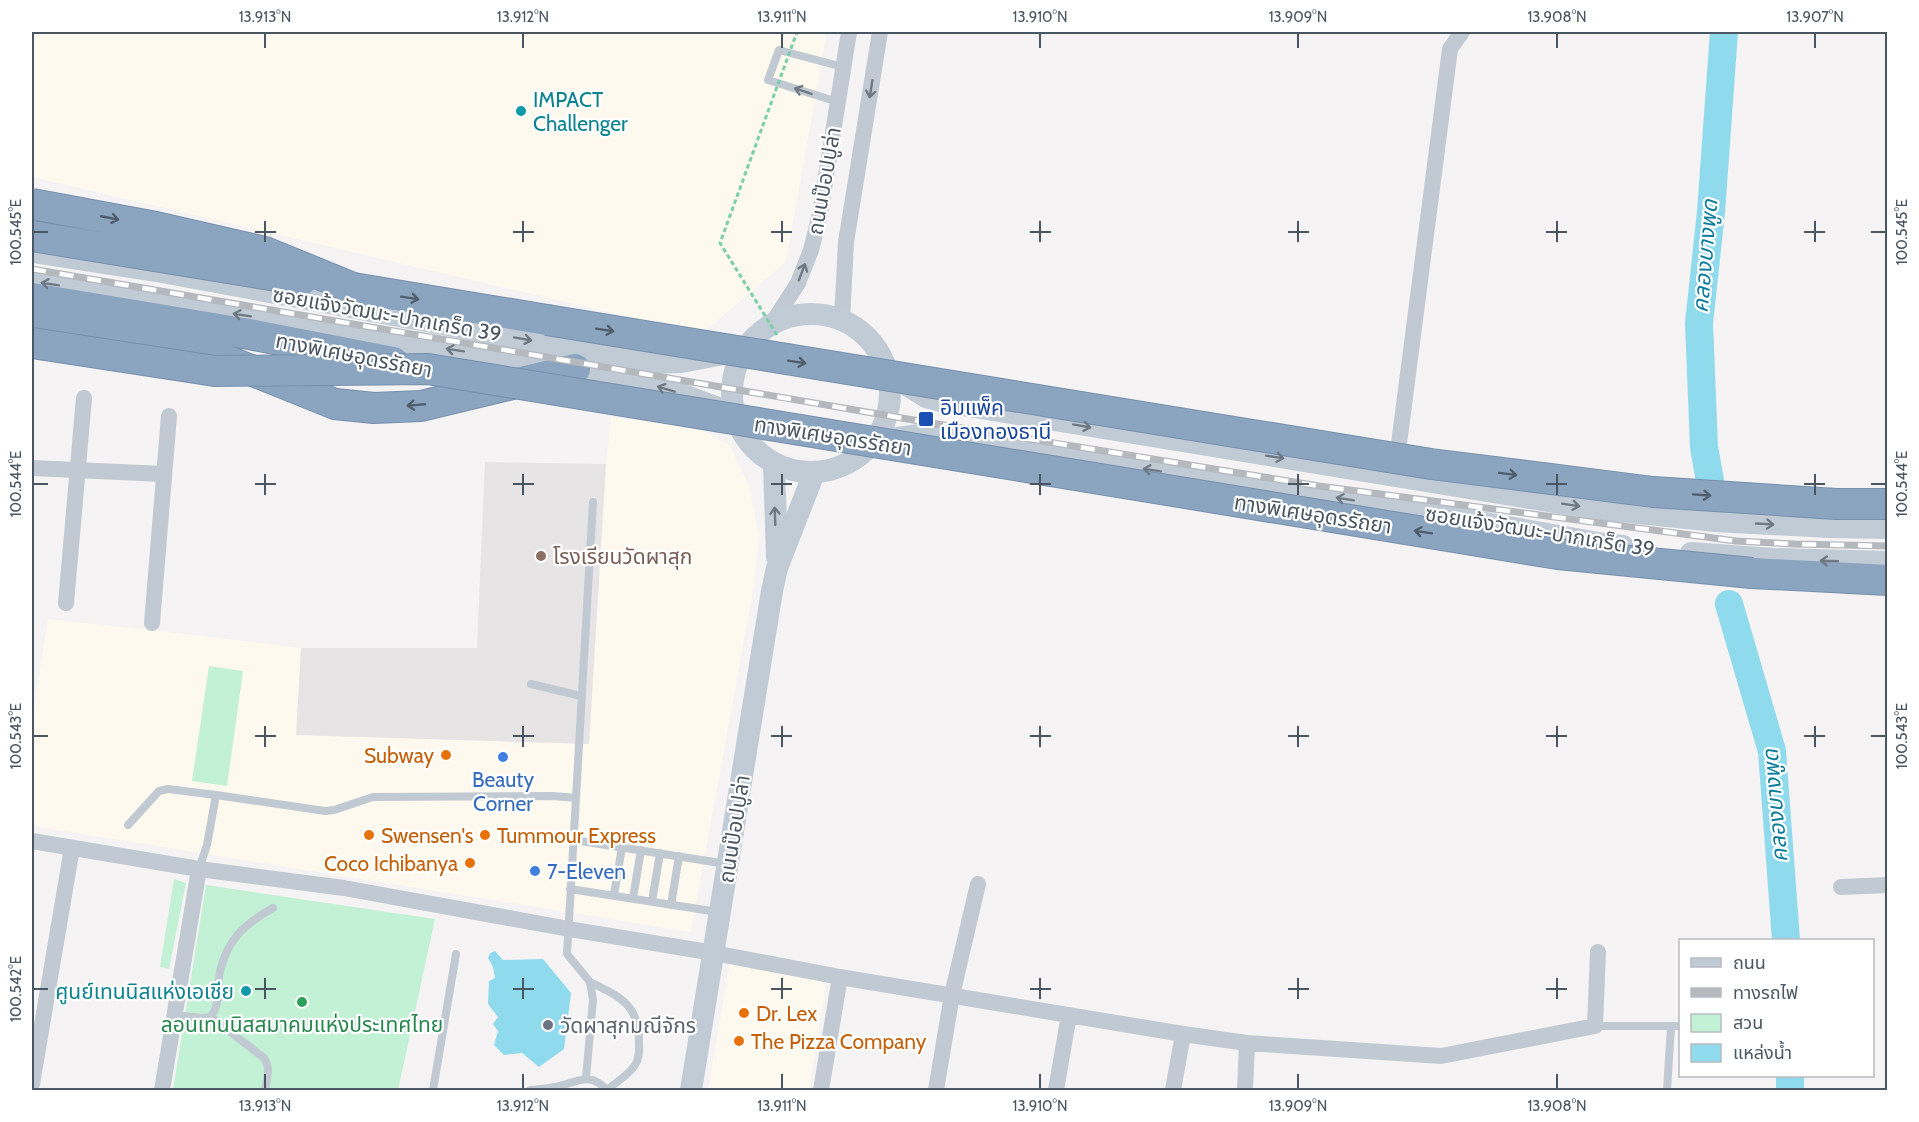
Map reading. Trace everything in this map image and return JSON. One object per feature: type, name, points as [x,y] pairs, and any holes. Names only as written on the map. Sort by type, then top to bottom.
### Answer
[{"type":"highway","points":[[32,203],[156,227],[265,252],[353,288]]},
{"type":"highway","points":[[32,203],[162,272]]},
{"type":"highway","points":[[32,236],[1397,459],[1653,492],[1836,504],[1887,504]]},
{"type":"highway","name":"ทางพิเศษอุดรรัถยา","points":[[32,298],[249,334],[428,369],[1558,554],[1752,573],[1887,580]]},
{"type":"highway","points":[[32,323],[206,352],[335,404],[374,408],[421,406],[575,369]]},
{"type":"highway","points":[[32,343],[215,371],[428,369]]},
{"type":"main road","name":"ซอยแจ้งวัฒนะ-ปากเกร็ด 39","points":[[32,252],[162,272],[653,363],[681,362],[743,351]]},
{"type":"main road","name":"ซอยแจ้งวัฒนะ-ปากเกร็ด 39","points":[[32,282],[575,369],[664,388],[734,414]]},
{"type":"main road","name":"ซอยแจ้งวัฒนะ-ปากเกร็ด 39","points":[[795,314],[819,314],[842,320],[871,340],[887,371],[890,395],[886,419],[875,441],[858,458],[837,469],[814,473],[794,472],[774,465],[748,444],[734,414],[732,381],[743,351],[756,334],[773,322],[795,314]]},
{"type":"main road","name":"ซอยแจ้งวัฒนะ-ปากเกร็ด 39","points":[[887,371],[926,397],[945,402],[1591,508],[1715,521],[1887,528]]},
{"type":"main road","name":"ซอยแจ้งวัฒนะ-ปากเกร็ด 39","points":[[875,441],[933,433],[1086,460],[1371,503],[1604,544],[1774,559],[1887,562]]},
{"type":"main road","points":[[774,465],[777,568]]},
{"type":"main road","points":[[777,568],[814,473]]},
{"type":"main road","name":"ถนนป๊อปปูล่า","points":[[692,1090],[777,568]]},
{"type":"street","name":"ถนนป๊อปปูล่า","points":[[773,322],[798,283],[811,250],[820,214],[849,32]]},
{"type":"street","name":"ถนนป๊อปปูล่า","points":[[842,320],[846,242],[880,32]]},
{"type":"street","points":[[1397,459],[1450,50],[1462,32]]},
{"type":"street","points":[[66,603],[84,398]]},
{"type":"street","points":[[152,623],[169,416]]},
{"type":"street","points":[[32,468],[163,474]]},
{"type":"street","points":[[32,842],[198,869],[344,888],[840,977],[1183,1034],[1247,1042],[1441,1056],[1595,1026],[1598,952]]},
{"type":"street","points":[[32,1084],[72,848]]},
{"type":"street","points":[[162,1090],[198,869]]},
{"type":"street","points":[[936,1090],[952,995],[978,884]]},
{"type":"street","points":[[1841,887],[1887,885]]},
{"type":"street","points":[[820,1090],[840,977]]},
{"type":"street","points":[[1056,1090],[1069,1015]]},
{"type":"street","points":[[1173,1090],[1183,1034]]},
{"type":"street","points":[[1245,1090],[1247,1042]]},
{"type":"lane","points":[[837,102],[768,80],[779,50],[843,67]]},
{"type":"lane","points":[[531,1090],[556,1087],[586,1078],[599,1083],[607,1090],[635,1065],[639,1056],[639,1031],[633,1012],[625,1000],[590,982],[567,954],[593,502]]},
{"type":"lane","points":[[531,684],[581,696]]},
{"type":"lane","points":[[128,825],[159,791],[168,789],[325,811],[373,797],[553,796],[576,798]]},
{"type":"lane","points":[[198,869],[207,845],[216,795]]},
{"type":"lane","points":[[574,840],[729,864]]},
{"type":"lane","points":[[614,896],[622,847]]},
{"type":"lane","points":[[633,898],[641,850]]},
{"type":"lane","points":[[652,902],[660,853]]},
{"type":"lane","points":[[671,904],[679,856]]},
{"type":"lane","points":[[570,889],[721,912]]},
{"type":"lane","points":[[211,1017],[216,1010],[220,971],[234,940],[252,919],[273,908]]},
{"type":"lane","points":[[433,1090],[456,954]]},
{"type":"lane","points":[[586,1078],[593,1000],[590,982]]},
{"type":"lane","points":[[174,1015],[211,1017],[264,1058],[268,1064],[265,1090]]},
{"type":"lane","points":[[1595,1026],[1679,1026]]},
{"type":"lane","points":[[1667,1090],[1671,1027]]},
{"type":"path","points":[[783,344],[720,243],[796,32]]},
{"type":"shaded area","points":[[32,32],[827,32],[786,262],[702,334],[32,177]]},
{"type":"shaded area","points":[[611,417],[701,429],[730,446],[749,486],[759,534],[754,586],[691,932],[32,826],[32,720],[48,619],[301,648],[297,735],[589,744]]},
{"type":"shaded area","name":"โรงเรียนวัดผาสุก","points":[[485,462],[606,464],[589,744],[296,735],[301,648],[477,648]]},
{"type":"shaded area","points":[[730,962],[827,978],[809,1090],[708,1090]]},
{"type":"green space","points":[[209,666],[243,671],[227,786],[192,781]]},
{"type":"green space","points":[[174,879],[186,883],[169,969],[160,967]]},
{"type":"green space","name":"ลอนเทนนิสสมาคมแห่งประเทศไทย","points":[[206,885],[435,919],[398,1090],[173,1090]]},
{"type":"water","points":[[495,951],[503,960],[543,959],[571,993],[564,1049],[539,1067],[522,1053],[504,1055],[494,1045],[498,1031],[493,1024],[498,1017],[488,1004],[489,981],[495,978],[488,958],[490,953]]},
{"type":"waterway","name":"คลองบางพูด","points":[[1710,481],[1704,447],[1699,323],[1711,212],[1724,32]]},
{"type":"waterway","name":"คลองบางพูด","points":[[1729,604],[1772,751],[1786,939]]},
{"type":"waterway","name":"คลองบางพูด","points":[[1790,1077],[1790,1090]]},
{"type":"railway","points":[[32,269],[925,422],[1319,486],[1736,541],[1888,546]]},
{"type":"place","name":"IMPACT Challenger","points":[[521,111]]},
{"type":"place","name":"อิมแพ็ค เมืองทองธานี","points":[[926,419]]},
{"type":"place","name":"โรงเรียนวัดผาสุก","points":[[541,556]]},
{"type":"place","name":"Subway","points":[[446,755]]},
{"type":"place","name":"Beauty Corner","points":[[503,757]]},
{"type":"place","name":"Swensen's","points":[[369,835]]},
{"type":"place","name":"Tummour Express","points":[[485,835]]},
{"type":"place","name":"Coco Ichibanya","points":[[470,863]]},
{"type":"place","name":"7-Eleven","points":[[535,871]]},
{"type":"place","name":"ศูนย์เทนนิสแห่งเอเชีย","points":[[246,991]]},
{"type":"place","name":"ลอนเทนนิสสมาคมแห่งประเทศไทย","points":[[302,1002]]},
{"type":"place","name":"Dr. Lex","points":[[744,1013]]},
{"type":"place","name":"วัดผาสุกมณีจักร","points":[[548,1025]]},
{"type":"place","name":"The Pizza Company","points":[[739,1041]]}]
